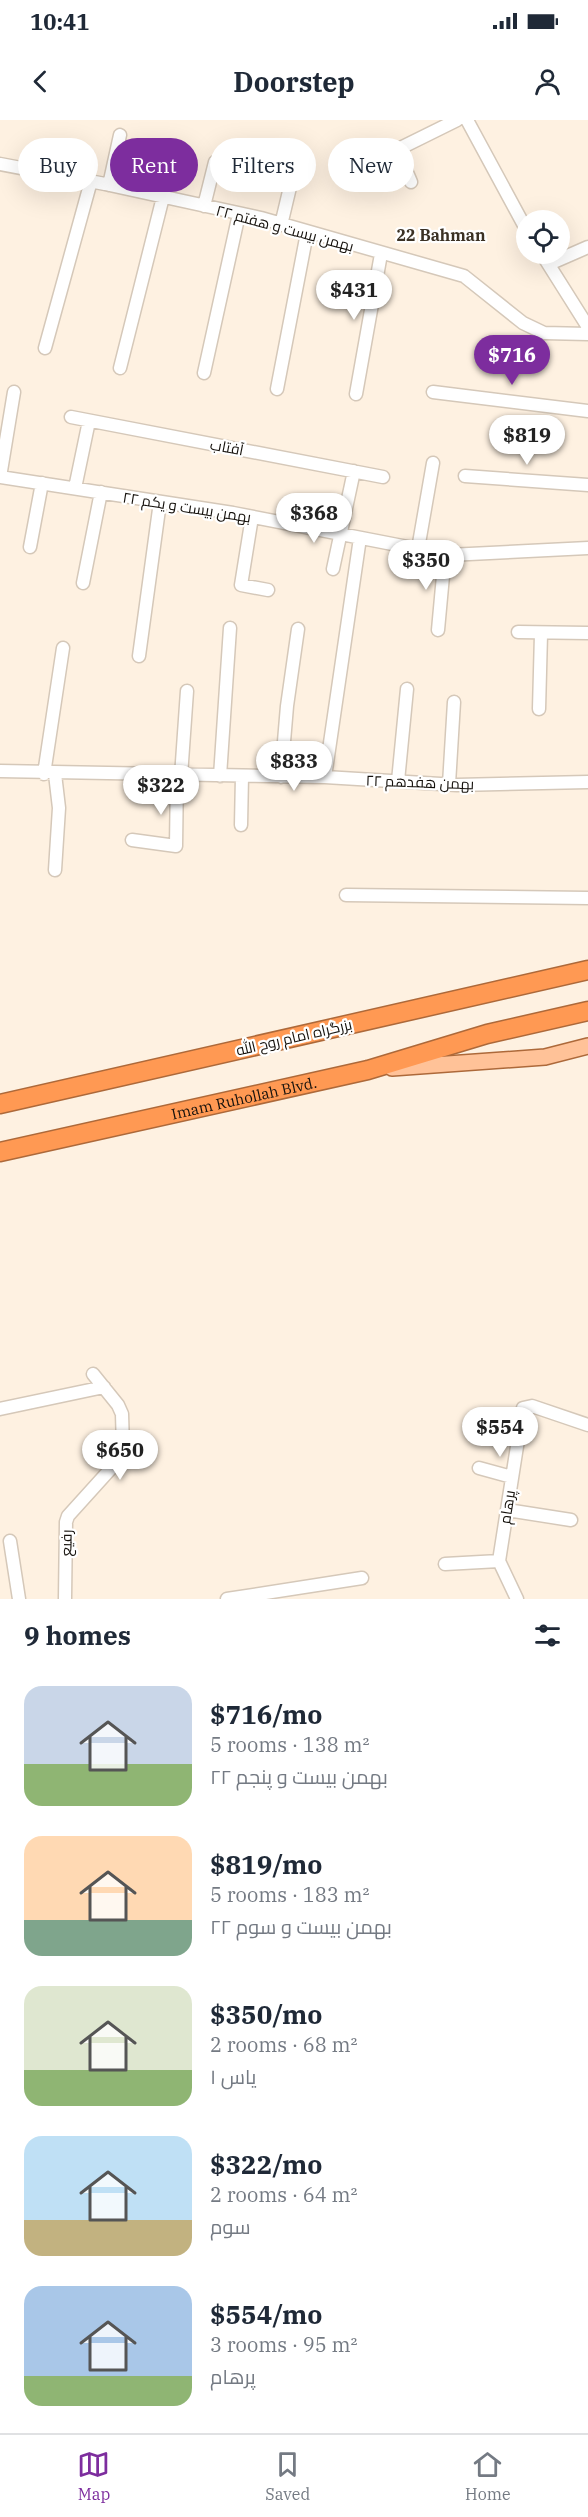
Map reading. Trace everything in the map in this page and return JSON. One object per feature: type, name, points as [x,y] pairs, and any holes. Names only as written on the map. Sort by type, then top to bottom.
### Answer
[{"type":"highway","name":"بزرگراه امام روح الله","points":[[0,1104],[588,970]]},
{"type":"highway","name":"Imam Ruhollah Blvd.","points":[[0,1152],[368,1070],[487,1034],[588,1011]]},
{"type":"main road","points":[[368,1070],[545,1057],[588,1046]]},
{"type":"street","points":[[414,141],[457,120]]},
{"type":"street","points":[[467,120],[516,212]]},
{"type":"street","points":[[109,185],[120,135]]},
{"type":"street","name":"۲۲ بهمن بیست و هفتم","points":[[0,164],[18,167]]},
{"type":"street","points":[[204,206],[210,180]]},
{"type":"street","name":"۲۲ بهمن بیست و هفتم","points":[[98,183],[239,214],[464,276],[523,323],[544,333],[588,334]]},
{"type":"street","points":[[45,348],[88,192]]},
{"type":"street","points":[[281,225],[289,192]]},
{"type":"street","points":[[120,368],[163,196]]},
{"type":"street","points":[[204,374],[239,214]]},
{"type":"street","points":[[277,389],[307,233]]},
{"type":"street","points":[[570,252],[588,247]]},
{"type":"street","points":[[356,394],[381,254]]},
{"type":"street","points":[[548,264],[588,327]]},
{"type":"street","points":[[0,477],[14,392]]},
{"type":"street","points":[[433,392],[588,411]]},
{"type":"street","name":"آفتاب","points":[[71,417],[383,477]]},
{"type":"street","points":[[75,488],[89,421]]},
{"type":"street","points":[[418,549],[433,463]]},
{"type":"street","points":[[333,569],[354,471]]},
{"type":"street","points":[[465,476],[588,485]]},
{"type":"street","name":"۲۲ بهمن بیست و یکم","points":[[0,477],[252,517],[445,554],[588,548]]},
{"type":"street","points":[[30,547],[42,483]]},
{"type":"street","points":[[83,583],[101,492]]},
{"type":"street","points":[[139,656],[152,574],[160,502]]},
{"type":"street","points":[[252,517],[241,585],[268,590]]},
{"type":"street","points":[[325,777],[360,538]]},
{"type":"street","points":[[438,630],[445,554]]},
{"type":"street","points":[[220,776],[230,628]]},
{"type":"street","points":[[281,777],[287,705],[298,629]]},
{"type":"street","points":[[518,632],[588,633]]},
{"type":"street","points":[[539,710],[541,634]]},
{"type":"street","points":[[55,870],[59,808],[49,774],[63,648]]},
{"type":"street","points":[[398,782],[407,689]]},
{"type":"street","points":[[132,840],[176,846],[179,776],[187,691]]},
{"type":"street","points":[[449,784],[454,702]]},
{"type":"street","name":"۲۲ بهمن هفدهم","points":[[0,771],[49,774],[325,777],[449,784],[588,782]]},
{"type":"street","points":[[241,825],[242,776]]},
{"type":"street","points":[[346,895],[588,898]]},
{"type":"street","name":"رفیع","points":[[65,1599],[68,1516],[115,1464],[123,1447],[122,1414],[118,1405],[93,1374]]},
{"type":"street","points":[[0,1409],[104,1386]]},
{"type":"street","name":"پرهام","points":[[499,1561],[523,1408],[532,1406],[588,1425]]},
{"type":"street","points":[[479,1468],[512,1477]]},
{"type":"street","points":[[507,1510],[571,1520]]},
{"type":"street","points":[[10,1541],[19,1599]]},
{"type":"street","points":[[445,1564],[499,1561],[517,1599]]},
{"type":"street","points":[[227,1599],[362,1578]]},
{"type":"district","name":"22 Bahman","points":[[441,235]]}]
